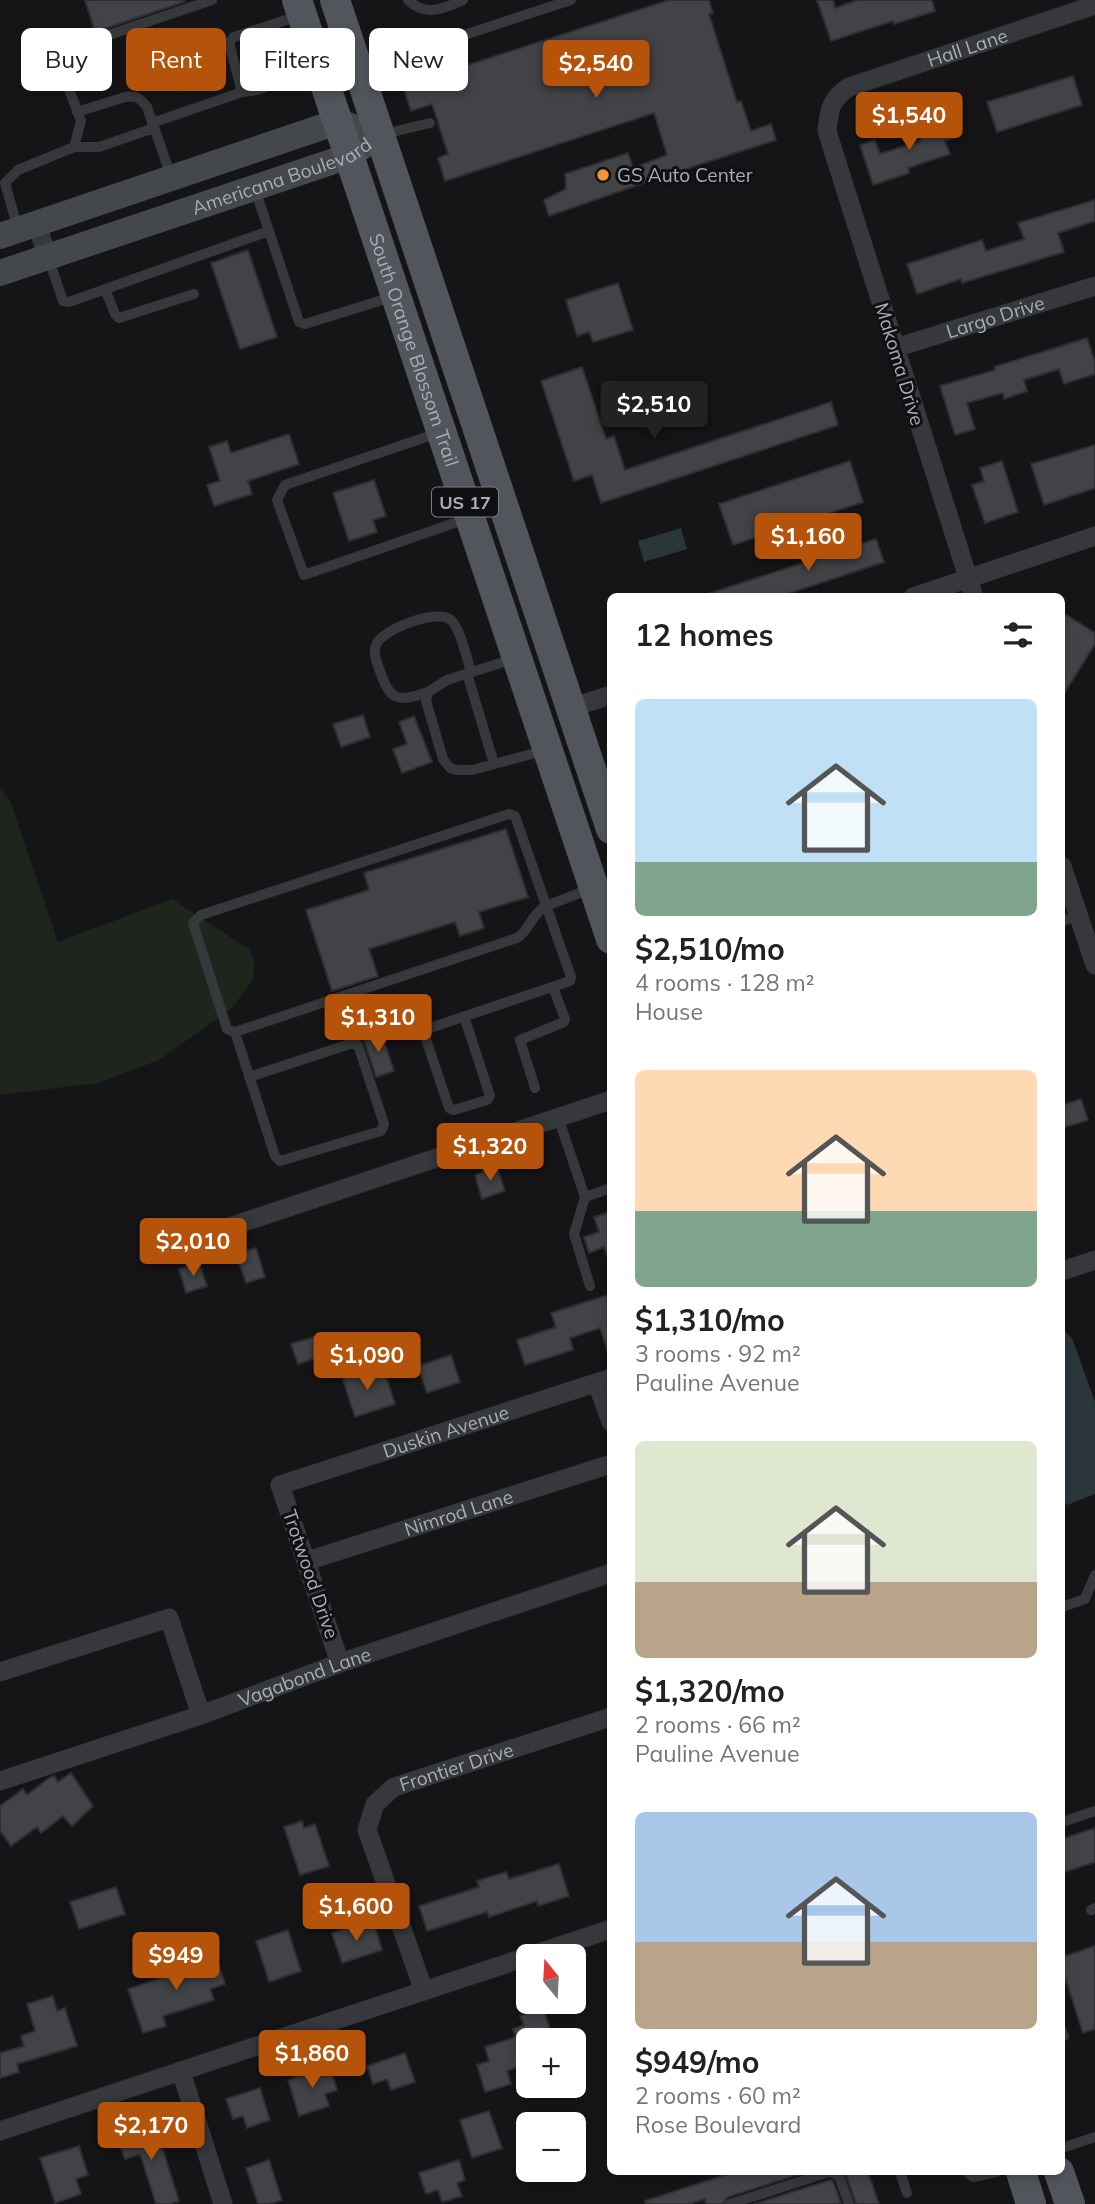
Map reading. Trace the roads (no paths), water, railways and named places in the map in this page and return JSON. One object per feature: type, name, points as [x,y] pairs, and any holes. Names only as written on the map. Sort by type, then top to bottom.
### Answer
[{"type":"main road","name":"South Orange Blossom Trail","points":[[335,0],[607,816]]},
{"type":"main road","name":"South Orange Blossom Trail","points":[[299,8],[607,927]]},
{"type":"main road","name":"Americana Boulevard","points":[[18,230],[337,122],[380,135]]},
{"type":"main road","name":"Americana Boulevard","points":[[0,273],[349,156],[380,135]]},
{"type":"main road","points":[[1022,2175],[1031,2204]]},
{"type":"main road","points":[[1060,2175],[1070,2204]]},
{"type":"street","name":"Hall Lane","points":[[827,131],[828,114],[836,95],[849,87],[1095,5]]},
{"type":"street","name":"Makoma Drive","points":[[827,131],[971,588]]},
{"type":"street","points":[[18,230],[47,257]]},
{"type":"street","name":"Largo Drive","points":[[895,348],[1095,286]]},
{"type":"street","points":[[939,593],[971,588],[1095,536]]},
{"type":"street","points":[[570,708],[607,696]]},
{"type":"street","points":[[1065,876],[1095,965]]},
{"type":"street","points":[[181,1244],[607,1101]]},
{"type":"street","points":[[1065,1270],[1095,1260]]},
{"type":"street","points":[[604,1381],[607,1399]]},
{"type":"street","name":"Duskin Avenue","points":[[280,1485],[604,1381]]},
{"type":"street","name":"Nimrod Lane","points":[[307,1561],[607,1465]]},
{"type":"street","name":"Trotwood Drive","points":[[280,1485],[340,1663]]},
{"type":"street","name":"Vagabond Lane","points":[[0,1781],[201,1715],[340,1663],[607,1574]]},
{"type":"street","points":[[0,1672],[169,1618],[201,1715]]},
{"type":"street","name":"Frontier Drive","points":[[424,1991],[367,1830],[375,1804],[394,1787],[607,1718]]},
{"type":"street","points":[[0,2131],[607,1929]]},
{"type":"street","points":[[181,2071],[223,2204]]},
{"type":"lane","points":[[74,147],[81,121],[58,60],[59,55],[64,50],[212,0]]},
{"type":"lane","points":[[408,0],[425,11],[440,10],[463,0]]},
{"type":"lane","points":[[359,72],[402,58],[412,51],[571,0]]},
{"type":"lane","points":[[262,28],[299,8]]},
{"type":"lane","points":[[240,35],[229,43],[240,84]]},
{"type":"lane","points":[[18,230],[5,183],[18,170],[74,147],[99,147],[242,92],[252,91]]},
{"type":"lane","points":[[77,112],[132,96],[140,99],[147,107],[172,178]]},
{"type":"lane","points":[[380,135],[429,123]]},
{"type":"lane","points":[[254,187],[299,322],[305,324],[395,296]]},
{"type":"lane","points":[[47,257],[63,300],[69,302],[269,231]]},
{"type":"lane","points":[[105,289],[119,318],[194,294]]},
{"type":"lane","points":[[442,432],[285,485],[277,500],[304,575],[470,517]]},
{"type":"lane","points":[[494,764],[469,673],[457,630],[452,621],[444,616],[434,615],[389,632],[376,644],[374,653],[386,689],[400,699],[409,699],[428,692],[447,680],[469,673],[517,658]]},
{"type":"lane","points":[[428,692],[426,701],[443,759],[450,768],[472,770],[547,750]]},
{"type":"lane","points":[[464,1016],[490,1096],[488,1100],[454,1110],[449,1108],[424,1033],[427,1029],[464,1016],[570,981],[571,977],[546,906],[515,816],[509,814],[201,915],[192,923],[227,1029],[235,1032],[517,938],[524,933],[534,915],[546,906],[594,887]]},
{"type":"lane","points":[[535,1088],[520,1040],[564,1022],[553,987]]},
{"type":"lane","points":[[235,1032],[249,1077],[275,1156],[280,1161],[381,1131],[384,1125],[358,1045],[353,1043],[249,1077]]},
{"type":"lane","points":[[558,1117],[585,1197],[574,1234],[590,1286]]},
{"type":"lane","points":[[585,1197],[607,1189]]},
{"type":"lane","points":[[1065,1606],[1085,1599],[1095,1575]]},
{"type":"lane","points":[[1065,1821],[1095,1811]]},
{"type":"lane","points":[[1065,2147],[1095,2137]]},
{"type":"lane","points":[[730,2204],[821,2175]]},
{"type":"lane","points":[[837,2175],[849,2204]]},
{"type":"lane","points":[[901,2175],[907,2193]]},
{"type":"place","name":"GS Auto Center","points":[[603,175]]}]
